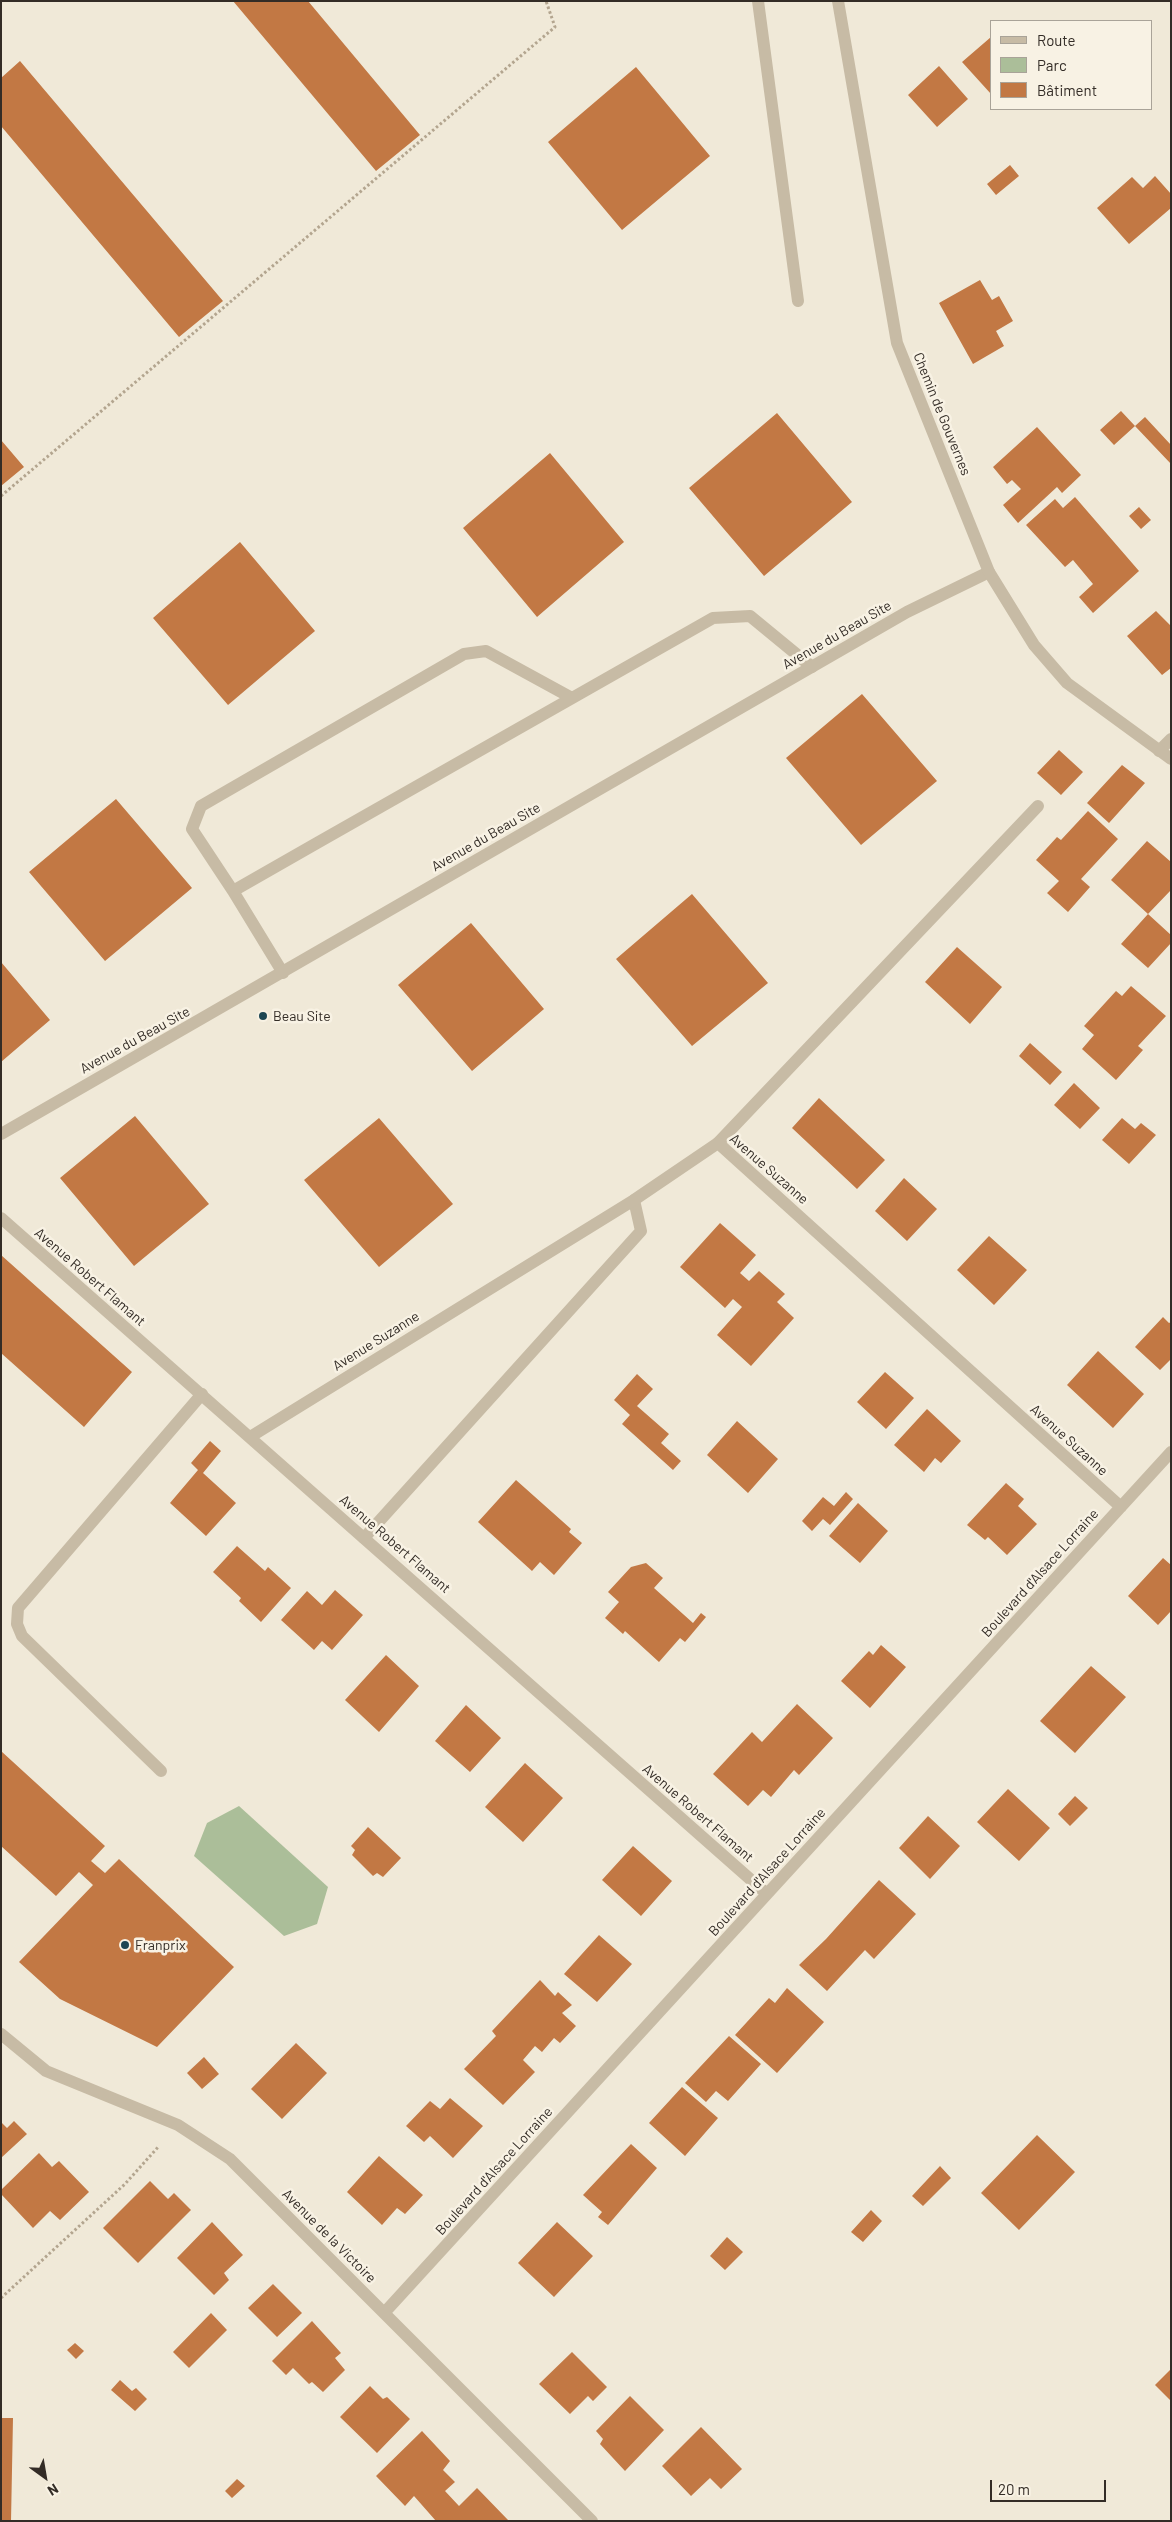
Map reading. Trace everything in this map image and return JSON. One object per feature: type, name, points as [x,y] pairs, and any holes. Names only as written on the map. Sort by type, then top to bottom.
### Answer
[{"type":"street","points":[[758,1],[798,301]]},
{"type":"street","name":"Chemin de Gouvernes","points":[[838,1],[897,343],[989,572],[1034,645],[1067,683],[1171,759]]},
{"type":"street","name":"Avenue du Beau Site","points":[[1,1134],[907,612],[989,572]]},
{"type":"street","points":[[233,891],[713,618],[750,616],[812,667]]},
{"type":"street","points":[[283,973],[192,828],[200,806],[464,654],[486,652],[572,698]]},
{"type":"street","points":[[1159,751],[1171,740]]},
{"type":"street","points":[[718,1143],[1038,806]]},
{"type":"street","name":"Avenue Suzanne","points":[[250,1437],[634,1200],[718,1143],[1121,1506]]},
{"type":"street","points":[[364,1538],[641,1231],[634,1200]]},
{"type":"street","name":"Avenue Robert Flamant","points":[[1,1218],[767,1894]]},
{"type":"street","points":[[161,1771],[22,1636],[17,1624],[18,1608],[202,1394]]},
{"type":"street","name":"Boulevard d'Alsace Lorraine","points":[[385,2312],[1171,1452]]},
{"type":"street","name":"Avenue de la Victoire","points":[[4,2042],[46,2071],[178,2125],[230,2159],[592,2521]]},
{"type":"path","points":[[1,496],[555,27],[546,1]]},
{"type":"path","points":[[1,2298],[125,2184],[178,2125]]},
{"type":"green space","points":[[239,1806],[328,1887],[317,1924],[284,1936],[194,1856],[207,1823]]},
{"type":"building","points":[[233,1],[308,1],[420,135],[376,171]]},
{"type":"building","points":[[990,38],[990,93],[962,62]]},
{"type":"building","points":[[20,61],[223,301],[179,337],[1,126],[1,78]]},
{"type":"building","points":[[939,66],[968,99],[937,127],[908,95]]},
{"type":"building","points":[[636,67],[710,156],[622,230],[548,142]]},
{"type":"building","points":[[1010,165],[1019,176],[996,195],[987,184]]},
{"type":"building","points":[[1155,176],[1171,194],[1171,208],[1129,244],[1097,208],[1132,177],[1143,188]]},
{"type":"building","points":[[980,280],[992,300],[999,296],[1013,321],[996,331],[1004,346],[973,364],[939,303]]},
{"type":"building","points":[[1121,411],[1135,426],[1114,445],[1100,430]]},
{"type":"building","points":[[777,413],[852,502],[764,576],[689,488]]},
{"type":"building","points":[[1145,417],[1171,445],[1171,464],[1135,426]]},
{"type":"building","points":[[1037,427],[1081,475],[1062,493],[1057,487],[1018,523],[1003,505],[1021,489],[1012,480],[1007,484],[993,467]]},
{"type":"building","points":[[1,440],[24,467],[1,486]]},
{"type":"building","points":[[550,453],[624,542],[537,617],[463,528]]},
{"type":"building","points":[[1075,497],[1139,571],[1093,613],[1079,597],[1093,584],[1073,560],[1065,567],[1026,525],[1055,499],[1063,508]]},
{"type":"building","points":[[1139,507],[1151,520],[1141,529],[1129,516]]},
{"type":"building","points":[[240,542],[315,631],[228,705],[153,618]]},
{"type":"building","points":[[1156,611],[1171,626],[1171,668],[1162,675],[1127,636]]},
{"type":"building","points":[[862,694],[937,781],[861,845],[786,758]]},
{"type":"building","points":[[1059,750],[1083,772],[1061,795],[1037,773]]},
{"type":"building","points":[[1122,765],[1145,783],[1109,823],[1087,803]]},
{"type":"building","points":[[116,799],[192,888],[105,961],[29,872]]},
{"type":"building","points":[[1088,811],[1118,839],[1081,879],[1090,887],[1068,912],[1047,893],[1059,881],[1036,860],[1057,837],[1061,840]]},
{"type":"building","points":[[1147,841],[1171,862],[1171,890],[1148,914],[1111,880]]},
{"type":"building","points":[[692,894],[768,983],[692,1046],[616,959]]},
{"type":"building","points":[[1148,914],[1171,935],[1171,943],[1148,968],[1121,944]]},
{"type":"building","points":[[471,923],[544,1009],[472,1071],[398,985]]},
{"type":"building","points":[[957,947],[1002,987],[970,1024],[925,982]]},
{"type":"building","points":[[1,962],[50,1020],[1,1062]]},
{"type":"building","points":[[1131,986],[1166,1016],[1138,1046],[1143,1050],[1116,1080],[1082,1049],[1094,1035],[1084,1026],[1116,991],[1122,996]]},
{"type":"building","points":[[1030,1043],[1062,1072],[1050,1085],[1019,1056]]},
{"type":"building","points":[[1074,1083],[1100,1108],[1080,1129],[1054,1105]]},
{"type":"building","points":[[819,1098],[885,1160],[857,1189],[792,1128]]},
{"type":"building","points":[[135,1116],[209,1204],[134,1266],[60,1178]]},
{"type":"building","points":[[379,1118],[453,1204],[379,1267],[304,1180]]},
{"type":"building","points":[[1122,1118],[1135,1129],[1141,1123],[1156,1135],[1129,1164],[1102,1140]]},
{"type":"building","points":[[904,1178],[937,1209],[907,1241],[875,1211]]},
{"type":"building","points":[[720,1223],[756,1255],[740,1273],[749,1281],[759,1271],[785,1294],[777,1302],[794,1318],[751,1366],[717,1335],[742,1307],[733,1299],[725,1308],[680,1267]]},
{"type":"building","points":[[989,1236],[1027,1270],[994,1305],[957,1270]]},
{"type":"building","points":[[1,1255],[132,1372],[84,1427],[1,1353]]},
{"type":"building","points":[[1163,1317],[1169,1323],[1171,1322],[1171,1359],[1160,1370],[1135,1347]]},
{"type":"building","points":[[1098,1351],[1144,1394],[1113,1428],[1067,1385]]},
{"type":"building","points":[[885,1372],[914,1398],[886,1429],[857,1402]]},
{"type":"building","points":[[637,1374],[653,1389],[637,1406],[669,1434],[661,1443],[681,1461],[673,1470],[622,1424],[630,1415],[614,1400]]},
{"type":"building","points":[[927,1409],[961,1441],[941,1463],[935,1458],[924,1472],[894,1445]]},
{"type":"building","points":[[737,1421],[778,1459],[748,1493],[707,1455]]},
{"type":"building","points":[[210,1441],[221,1451],[203,1473],[236,1503],[206,1536],[170,1503],[198,1470],[191,1463]]},
{"type":"building","points":[[516,1480],[571,1529],[569,1532],[582,1543],[554,1575],[540,1562],[532,1571],[478,1522]]},
{"type":"building","points":[[1006,1483],[1024,1499],[1018,1506],[1037,1524],[1007,1555],[988,1537],[985,1540],[967,1525]]},
{"type":"building","points":[[846,1492],[853,1499],[830,1525],[823,1519],[812,1531],[802,1521],[823,1497],[834,1506]]},
{"type":"building","points":[[858,1503],[888,1531],[860,1563],[829,1536]]},
{"type":"building","points":[[237,1546],[265,1571],[268,1567],[291,1588],[261,1622],[239,1601],[241,1598],[213,1572]]},
{"type":"building","points":[[1163,1558],[1171,1565],[1171,1611],[1158,1625],[1128,1596]]},
{"type":"building","points":[[646,1563],[663,1578],[654,1588],[693,1623],[701,1613],[706,1617],[685,1642],[680,1638],[659,1662],[625,1631],[623,1634],[605,1618],[619,1602],[608,1592],[631,1567]]},
{"type":"building","points":[[335,1590],[363,1615],[332,1650],[322,1641],[314,1650],[281,1620],[307,1591],[322,1605]]},
{"type":"building","points":[[881,1645],[906,1667],[870,1708],[841,1681],[869,1651],[873,1655]]},
{"type":"building","points":[[386,1655],[419,1686],[379,1732],[345,1700]]},
{"type":"building","points":[[1091,1666],[1126,1697],[1075,1753],[1040,1721]]},
{"type":"building","points":[[797,1704],[833,1738],[799,1775],[794,1770],[771,1797],[763,1790],[748,1806],[713,1774],[752,1732],[762,1742]]},
{"type":"building","points":[[466,1705],[501,1738],[470,1772],[435,1741]]},
{"type":"building","points":[[1,1751],[105,1846],[91,1861],[105,1873],[119,1859],[234,1967],[157,2047],[60,1999],[19,1962],[93,1885],[79,1872],[56,1896],[1,1846]]},
{"type":"building","points":[[525,1763],[563,1798],[523,1842],[485,1807]]},
{"type":"building","points":[[1008,1789],[1050,1828],[1019,1861],[977,1822]]},
{"type":"building","points":[[1075,1796],[1088,1808],[1070,1826],[1058,1814]]},
{"type":"building","points":[[928,1816],[960,1846],[930,1879],[899,1848]]},
{"type":"building","points":[[368,1827],[401,1858],[383,1877],[377,1873],[373,1876],[352,1855],[355,1850],[351,1846]]},
{"type":"building","points":[[633,1846],[672,1881],[641,1916],[602,1880]]},
{"type":"building","points":[[879,1880],[916,1914],[874,1959],[865,1950],[827,1991],[799,1965],[826,1939]]},
{"type":"building","points":[[599,1935],[632,1964],[597,2002],[564,1974]]},
{"type":"building","points":[[540,1980],[555,1996],[558,1992],[572,2005],[562,2013],[576,2026],[560,2043],[554,2038],[542,2052],[535,2046],[523,2060],[535,2072],[503,2105],[464,2069],[496,2036],[492,2031]]},
{"type":"building","points":[[787,1988],[824,2022],[777,2073],[735,2035],[769,1998],[775,2003]]},
{"type":"building","points":[[729,2036],[761,2064],[728,2101],[716,2091],[706,2102],[685,2083]]},
{"type":"building","points":[[296,2043],[327,2073],[282,2119],[251,2089]]},
{"type":"building","points":[[204,2057],[219,2074],[202,2089],[187,2073]]},
{"type":"building","points":[[682,2087],[718,2118],[685,2156],[649,2123]]},
{"type":"building","points":[[450,2098],[483,2126],[453,2158],[430,2136],[424,2142],[406,2126],[430,2101],[440,2109]]},
{"type":"building","points":[[14,2121],[27,2134],[1,2158],[1,2122],[7,2128]]},
{"type":"building","points":[[1037,2135],[1075,2172],[1019,2230],[981,2193]]},
{"type":"building","points":[[631,2144],[657,2168],[608,2225],[598,2217],[602,2212],[583,2195]]},
{"type":"building","points":[[39,2153],[52,2167],[59,2161],[89,2192],[60,2220],[50,2211],[33,2228],[1,2194],[1,2190]]},
{"type":"building","points":[[379,2156],[423,2195],[405,2214],[397,2208],[382,2225],[347,2192]]},
{"type":"building","points":[[940,2166],[951,2178],[923,2206],[912,2196]]},
{"type":"building","points":[[150,2181],[168,2199],[174,2193],[191,2210],[138,2263],[103,2228]]},
{"type":"building","points":[[871,2210],[882,2221],[863,2242],[851,2232]]},
{"type":"building","points":[[212,2222],[243,2255],[224,2273],[229,2280],[214,2295],[177,2258]]},
{"type":"building","points":[[557,2222],[593,2256],[554,2297],[518,2263]]},
{"type":"building","points":[[727,2237],[743,2252],[725,2270],[710,2256]]},
{"type":"building","points":[[273,2284],[302,2313],[277,2337],[248,2308]]},
{"type":"building","points":[[211,2313],[227,2330],[189,2368],[173,2352]]},
{"type":"building","points":[[312,2321],[341,2353],[335,2358],[345,2370],[323,2392],[312,2382],[309,2384],[293,2368],[286,2375],[272,2361]]},
{"type":"building","points":[[75,2343],[84,2351],[76,2359],[67,2350]]},
{"type":"building","points":[[572,2352],[607,2387],[593,2401],[588,2396],[570,2414],[539,2384]]},
{"type":"building","points":[[1171,2369],[1171,2401],[1155,2385]]},
{"type":"building","points":[[120,2380],[132,2391],[136,2388],[147,2399],[135,2411],[111,2390]]},
{"type":"building","points":[[370,2386],[383,2399],[387,2397],[410,2419],[377,2453],[340,2417]]},
{"type":"building","points":[[630,2396],[664,2430],[625,2471],[600,2444],[603,2439],[596,2431]]},
{"type":"building","points":[[1,2418],[13,2418],[11,2521],[1,2521]]},
{"type":"building","points":[[701,2427],[742,2469],[721,2489],[710,2478],[691,2496],[662,2466]]},
{"type":"building","points":[[422,2431],[450,2461],[443,2470],[455,2482],[445,2491],[459,2506],[477,2488],[509,2521],[436,2521],[414,2496],[405,2506],[376,2476]]},
{"type":"building","points":[[237,2479],[245,2486],[232,2498],[225,2491]]},
{"type":"place","name":"Beau Site","points":[[263,1016]]},
{"type":"place","name":"Franprix","points":[[125,1945]]}]
